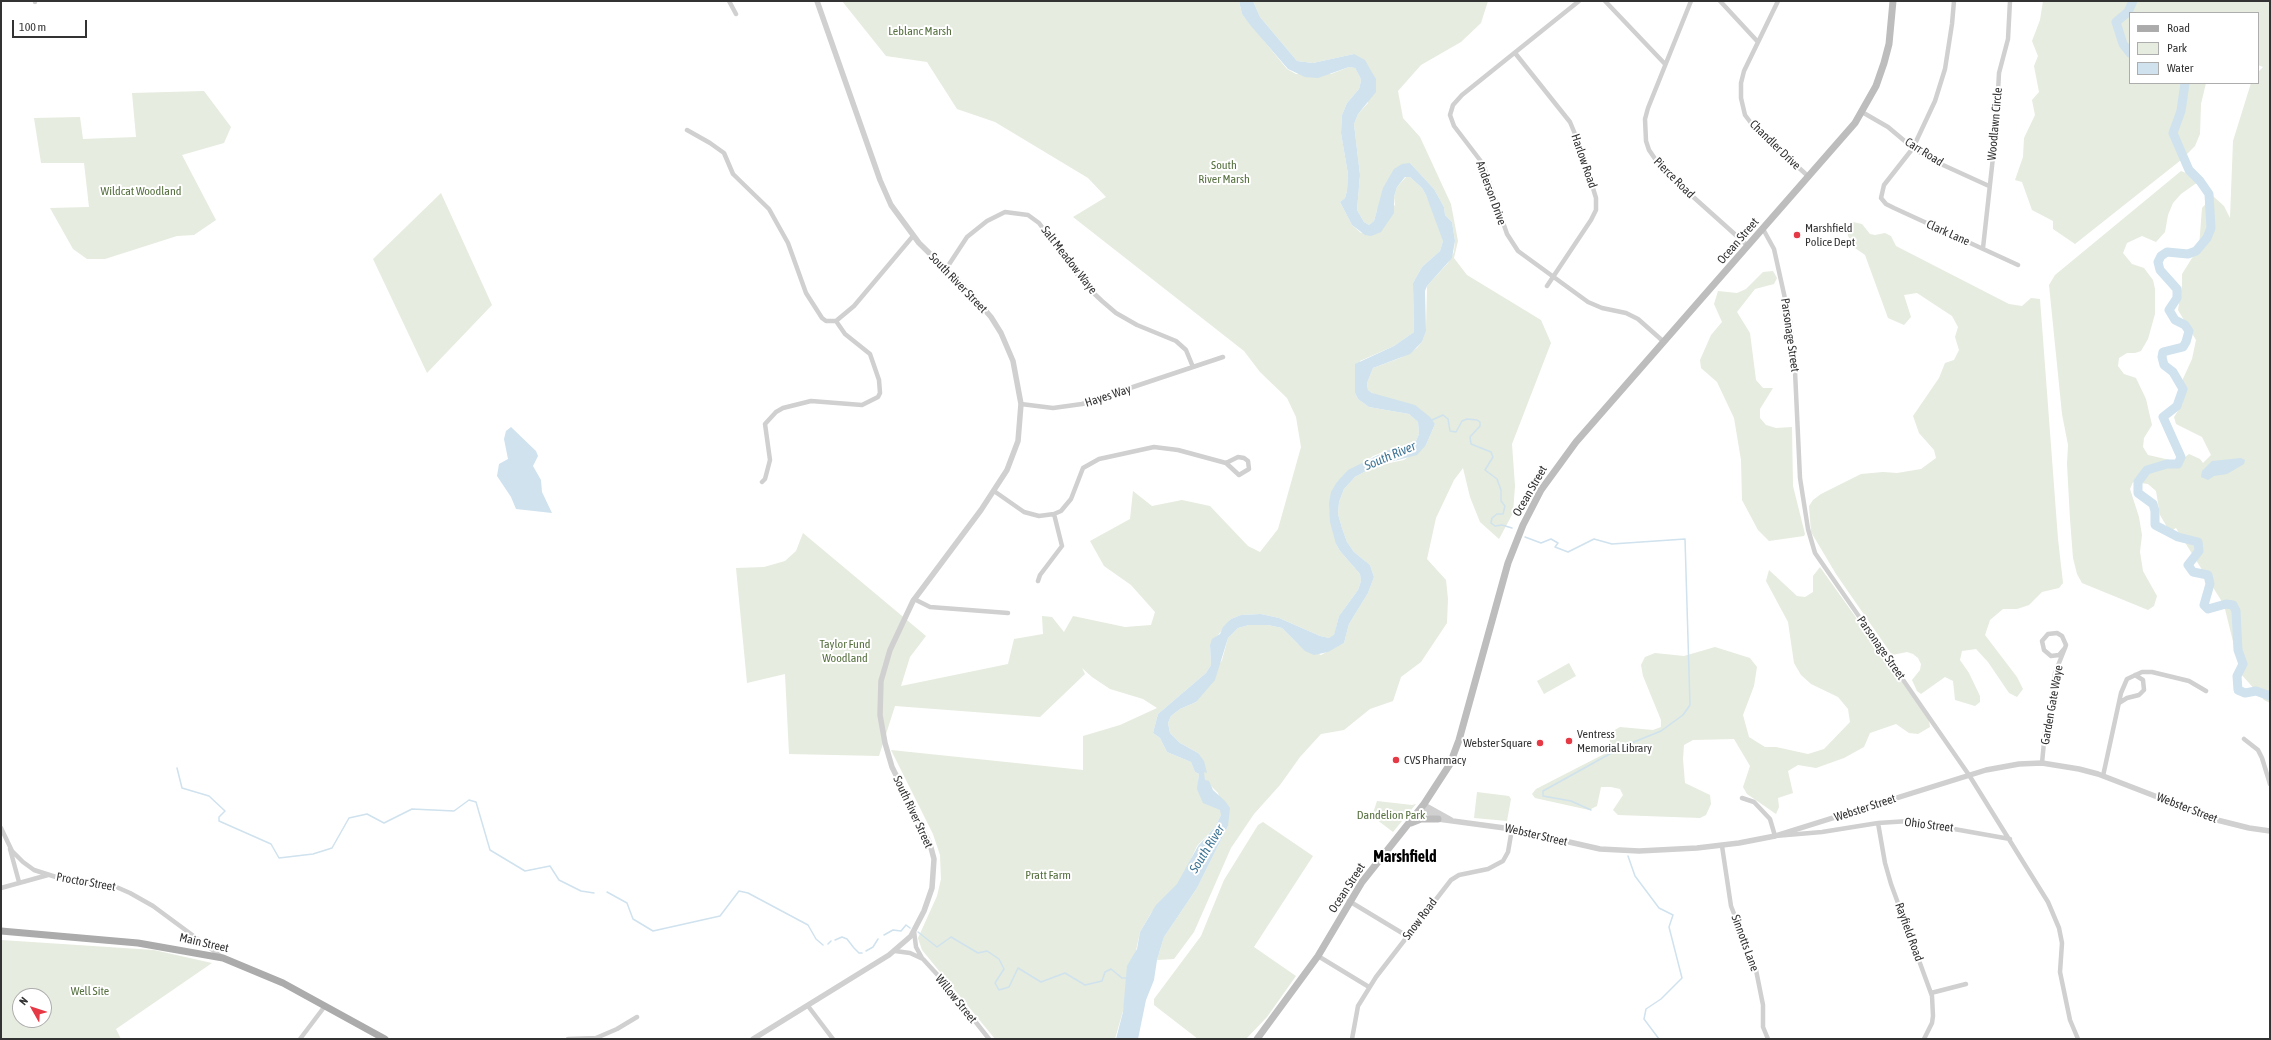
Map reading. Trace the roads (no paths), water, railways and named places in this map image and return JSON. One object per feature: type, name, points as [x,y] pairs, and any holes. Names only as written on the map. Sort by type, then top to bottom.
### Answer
[{"type":"main road","name":"Ocean Street","points":[[1257,1039],[1318,956],[1349,901],[1424,804],[1444,775],[1459,740],[1508,563],[1533,504],[1554,471],[1576,442],[1846,135],[1862,112],[1876,86],[1889,44],[1893,1]]},
{"type":"main road","points":[[1408,825],[1421,819],[1438,820]]},
{"type":"main road","name":"Main Street","points":[[1,931],[138,942],[223,958],[273,978],[384,1039]]},
{"type":"street","points":[[729,1],[736,14]]},
{"type":"street","name":"South River Street","points":[[753,1039],[895,951],[914,931],[930,894],[934,874],[934,859],[925,832],[892,767],[883,734],[880,703],[881,681],[890,650],[914,599],[994,491],[1007,470],[1018,440],[1022,404],[1013,361],[1001,333],[981,304],[913,236],[900,219],[884,191],[817,1]]},
{"type":"street","name":"Anderson Drive","points":[[1579,1],[1457,100],[1451,109],[1450,115],[1454,126],[1483,164],[1512,246],[1522,255],[1596,306],[1635,316],[1664,342]]},
{"type":"street","points":[[1605,1],[1665,64]]},
{"type":"street","name":"Pierce Road","points":[[1691,1],[1646,113],[1645,131],[1649,150],[1662,169],[1748,246]]},
{"type":"street","points":[[1720,1],[1758,42]]},
{"type":"street","name":"Chandler Drive","points":[[1778,1],[1744,71],[1741,83],[1741,98],[1745,115],[1759,132],[1809,177]]},
{"type":"street","points":[[1913,148],[1930,112],[1945,69],[1954,1]]},
{"type":"street","name":"Woodlawn Circle","points":[[1983,248],[1996,122],[1999,73],[2008,39],[2010,1]]},
{"type":"street","name":"Harlow Road","points":[[1516,53],[1570,122],[1595,191],[1596,204],[1594,215],[1547,286]]},
{"type":"street","name":"Carr Road","points":[[1862,112],[1888,127],[1913,148],[1932,160],[1989,186]]},
{"type":"street","points":[[687,130],[724,153],[733,174],[769,209],[788,243],[806,293],[822,318],[826,321],[836,321],[854,306],[913,236]]},
{"type":"street","name":"Clark Lane","points":[[1913,148],[1884,185],[1881,197],[1886,204],[2018,265]]},
{"type":"street","name":"Salt Meadow Waye","points":[[946,269],[968,237],[987,221],[1005,212],[1028,215],[1039,223],[1085,285],[1102,301],[1116,313],[1137,325],[1176,341],[1189,356],[1193,368]]},
{"type":"street","name":"Parsonage Street","points":[[1763,229],[1774,249],[1790,321],[1795,371],[1800,478],[1808,529],[1813,547],[1823,567],[1969,774],[2048,902],[2059,928],[2062,943],[2060,972],[2070,1020],[2078,1039]]},
{"type":"street","points":[[762,482],[765,479],[770,460],[766,424],[776,412],[783,408],[811,401],[862,405],[874,400],[880,392],[879,380],[870,354],[845,334],[836,321]]},
{"type":"street","name":"Hayes Way","points":[[1022,404],[1053,408],[1071,407],[1095,401],[1222,357]]},
{"type":"street","points":[[994,491],[1030,514],[1039,516],[1054,514],[1061,510],[1071,499],[1083,468],[1099,459],[1154,446],[1178,450],[1226,463],[1240,475],[1249,469],[1248,461],[1244,458],[1234,459],[1226,463]]},
{"type":"street","points":[[1038,581],[1040,574],[1062,546],[1054,514]]},
{"type":"street","points":[[914,599],[930,607],[1008,613]]},
{"type":"street","points":[[2057,633],[2064,638],[2065,648],[2059,654],[2051,656],[2044,650],[2042,641],[2048,634],[2057,633]]},
{"type":"street","name":"Garden Gate Waye","points":[[2042,763],[2045,732],[2049,720],[2055,673],[2065,648]]},
{"type":"street","points":[[2103,776],[2125,682],[2135,675],[2146,672],[2189,681],[2206,691]]},
{"type":"street","points":[[2119,704],[2127,698],[2139,695],[2144,690],[2143,680],[2135,675]]},
{"type":"street","points":[[2244,739],[2258,750],[2270,784]]},
{"type":"street","name":"Webster Street","points":[[1438,820],[1452,820],[1512,829],[1586,847],[1617,852],[1722,846],[1775,836],[1969,774],[2004,766],[2042,763],[2079,769],[2103,776],[2217,820],[2249,828],[2270,831]]},
{"type":"street","points":[[1742,798],[1754,802],[1770,819],[1775,836]]},
{"type":"street","points":[[1424,804],[1428,812],[1438,820]]},
{"type":"street","name":"Webster Street","points":[[1424,804],[1452,820]]},
{"type":"street","name":"Ohio Street","points":[[1775,836],[1822,832],[1878,823],[1918,822],[2010,839]]},
{"type":"street","name":"Rayfield Road","points":[[1878,823],[1885,863],[1891,884],[1930,992],[1933,1016],[1932,1023],[1924,1039]]},
{"type":"street","points":[[1,828],[10,847],[19,882]]},
{"type":"street","name":"Snow Road","points":[[1352,1039],[1357,1011],[1369,987],[1407,936],[1451,880],[1459,875],[1488,869],[1503,861],[1508,852],[1512,829]]},
{"type":"street","name":"Sinnotts Lane","points":[[1722,846],[1731,906],[1756,970],[1763,1005],[1763,1027],[1768,1039]]},
{"type":"street","points":[[10,847],[23,862],[48,875]]},
{"type":"street","name":"Proctor Street","points":[[1,888],[48,875],[106,884],[130,893],[153,906],[223,958]]},
{"type":"street","points":[[1349,901],[1407,936]]},
{"type":"street","name":"Willow Street","points":[[914,931],[916,947],[923,960],[950,988],[989,1039]]},
{"type":"street","name":"Willow Street","points":[[895,951],[910,953],[923,960]]},
{"type":"street","points":[[1318,956],[1369,987]]},
{"type":"street","points":[[1930,992],[1966,984]]},
{"type":"street","points":[[300,1039],[325,1006]]},
{"type":"street","points":[[808,1006],[833,1039]]},
{"type":"street","points":[[568,1039],[596,1038],[618,1029],[637,1017]]},
{"type":"water","name":"South River","points":[[1239,1],[1253,1],[1260,17],[1297,61],[1313,63],[1354,54],[1365,60],[1376,79],[1376,92],[1358,114],[1354,124],[1360,175],[1357,210],[1364,222],[1369,225],[1374,221],[1383,188],[1394,169],[1402,164],[1410,163],[1434,189],[1444,207],[1445,215],[1452,222],[1455,241],[1452,258],[1427,286],[1425,291],[1426,331],[1422,342],[1410,354],[1373,368],[1367,383],[1368,390],[1372,393],[1415,405],[1430,417],[1435,424],[1426,445],[1417,455],[1375,466],[1355,477],[1344,489],[1339,502],[1338,514],[1342,528],[1347,542],[1354,552],[1370,565],[1374,577],[1368,593],[1349,624],[1344,643],[1328,652],[1314,655],[1305,651],[1282,628],[1268,625],[1249,625],[1238,628],[1228,638],[1215,680],[1196,702],[1180,709],[1171,716],[1168,723],[1170,733],[1180,743],[1198,753],[1204,761],[1207,773],[1204,772],[1205,780],[1209,781],[1213,790],[1230,808],[1228,826],[1197,888],[1164,937],[1157,960],[1154,980],[1146,1000],[1138,1039],[1116,1039],[1123,1012],[1127,966],[1137,949],[1140,932],[1156,905],[1177,884],[1198,846],[1215,827],[1221,815],[1220,810],[1203,803],[1197,789],[1199,774],[1195,772],[1191,762],[1167,752],[1160,738],[1153,733],[1158,714],[1206,673],[1211,665],[1210,645],[1212,639],[1220,634],[1223,627],[1231,619],[1241,615],[1261,614],[1279,618],[1320,636],[1329,638],[1334,635],[1339,616],[1358,590],[1361,581],[1360,574],[1340,551],[1336,544],[1330,522],[1329,503],[1331,492],[1337,482],[1348,470],[1388,450],[1410,445],[1416,441],[1419,434],[1418,422],[1409,414],[1369,407],[1358,399],[1355,393],[1355,364],[1394,346],[1414,332],[1413,283],[1422,267],[1440,251],[1443,241],[1426,195],[1422,188],[1410,177],[1405,177],[1397,187],[1394,197],[1394,213],[1381,232],[1371,236],[1365,235],[1352,225],[1340,202],[1345,198],[1347,191],[1348,174],[1341,133],[1342,115],[1347,103],[1359,89],[1361,81],[1360,77],[1355,68],[1349,67],[1318,78],[1305,77],[1288,69],[1242,14]]},
{"type":"water","points":[[511,427],[536,451],[538,456],[533,466],[541,480],[542,492],[552,513],[516,509],[511,497],[497,476],[499,464],[508,459],[504,439],[506,431]]},
{"type":"water","points":[[2241,458],[2245,460],[2244,464],[2227,474],[2214,476],[2208,480],[2201,477],[2202,471],[2212,461]]},
{"type":"waterway","points":[[2129,52],[2123,44],[2116,22],[2128,12],[2133,1]]},
{"type":"waterway","points":[[2185,84],[2181,111],[2173,133],[2189,170],[2200,181],[2209,194],[2211,228],[2207,238],[2196,251],[2188,254],[2167,252],[2161,256],[2158,262],[2160,270],[2177,289],[2177,298],[2169,310],[2175,320],[2185,325],[2189,331],[2183,347],[2163,352],[2162,357],[2164,365],[2173,372],[2183,389],[2177,406],[2163,417],[2181,457],[2178,464],[2167,464],[2147,470],[2138,482],[2138,493],[2153,504],[2155,511],[2155,525],[2178,537],[2198,542],[2199,551],[2188,565],[2193,572],[2208,575],[2210,584],[2204,605],[2208,609],[2226,604],[2233,605],[2236,611],[2238,650],[2243,664],[2237,676],[2238,690],[2245,693],[2256,691],[2270,696]]},
{"type":"waterway","points":[[1432,420],[1443,415],[1448,419],[1450,431],[1456,432],[1462,421],[1467,419],[1477,420],[1480,422],[1480,426],[1470,437],[1471,444],[1491,452],[1493,457],[1485,470],[1497,479],[1501,490],[1501,501],[1505,506],[1503,514],[1497,514],[1492,518],[1491,523],[1495,526],[1502,525],[1512,528]]},
{"type":"waterway","points":[[1525,537],[1541,543],[1551,539],[1558,543],[1555,547],[1568,552],[1594,539],[1612,544],[1685,539],[1690,705],[1683,715],[1661,731],[1624,746],[1543,791],[1543,796],[1571,801],[1591,810]]},
{"type":"waterway","points":[[177,768],[182,788],[209,796],[225,811],[219,817],[219,821],[271,844],[279,858],[313,854],[332,848],[349,818],[367,814],[384,823],[412,809],[454,811],[469,800],[476,802],[490,850],[525,871],[550,866],[559,880],[581,891],[594,893]]},
{"type":"waterway","points":[[1628,856],[1635,876],[1659,908],[1673,915],[1669,927],[1682,978],[1661,999],[1646,1009],[1644,1019],[1659,1039]]},
{"type":"waterway","points":[[607,892],[627,903],[633,919],[653,931],[720,916],[739,891],[748,893],[808,925],[816,939],[823,945]]},
{"type":"waterway","points":[[884,935],[893,930],[901,931],[906,925],[910,928]]},
{"type":"waterway","points":[[918,932],[937,947],[951,937],[978,953],[987,951],[999,959],[1004,969],[995,983],[999,990],[1009,987],[1018,968],[1041,982],[1065,973],[1085,985],[1102,981],[1105,972],[1111,969],[1122,978],[1127,978]]},
{"type":"waterway","points":[[835,940],[842,937],[847,939],[859,953],[862,953]]},
{"type":"waterway","points":[[866,951],[873,947],[878,939]]},
{"type":"waterway","points":[[828,944],[831,941]]},
{"type":"place","name":"Marshfield Police Dept","points":[[1797,235]]},
{"type":"place","name":"Ventress Memorial Library","points":[[1569,741]]},
{"type":"place","name":"Webster Square","points":[[1540,743]]},
{"type":"place","name":"CVS Pharmacy","points":[[1396,760]]},
{"type":"district","name":"Marshfield","points":[[1405,857]]},
{"type":"park label","name":"Leblanc Marsh","points":[[920,31]]},
{"type":"park label","name":"South River Marsh","points":[[1224,172]]},
{"type":"park label","name":"Wildcat Woodland","points":[[141,191]]},
{"type":"park label","name":"Taylor Fund Woodland","points":[[845,651]]},
{"type":"park label","name":"Dandelion Park","points":[[1391,815]]},
{"type":"park label","name":"Pratt Farm","points":[[1048,875]]},
{"type":"park label","name":"Well Site","points":[[90,991]]}]
